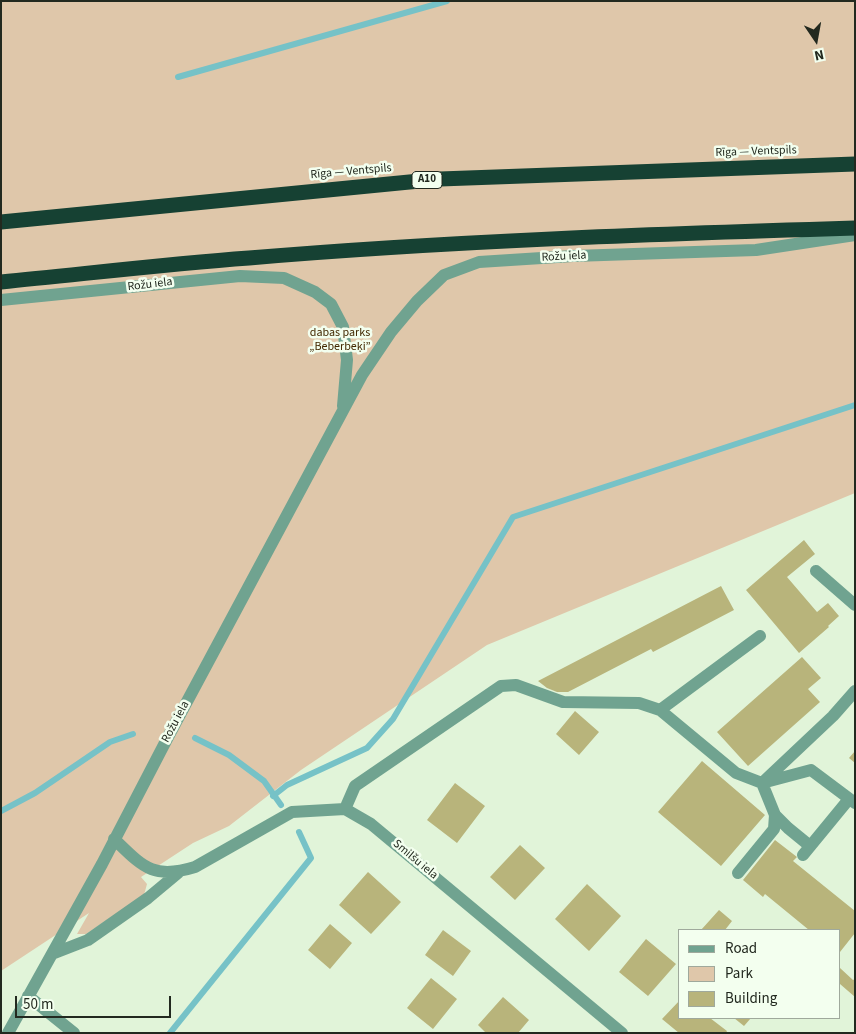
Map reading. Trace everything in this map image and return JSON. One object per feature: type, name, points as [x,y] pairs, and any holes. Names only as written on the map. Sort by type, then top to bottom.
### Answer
[{"type":"highway","name":"Rīga — Ventspils","points":[[1,222],[440,179],[855,164]]},
{"type":"highway","points":[[1,282],[249,258],[403,247],[579,236],[855,228]]},
{"type":"street","name":"Rožu iela","points":[[8,1033],[114,839],[342,410],[374,355],[417,301],[444,275],[479,262],[573,256],[756,250],[855,235]]},
{"type":"street","name":"Rožu iela","points":[[1,300],[240,276],[284,278],[315,292],[331,304],[343,327],[348,360],[342,410]]},
{"type":"street","points":[[816,571],[855,605]]},
{"type":"street","points":[[660,710],[760,636]]},
{"type":"street","points":[[52,954],[88,940],[148,898],[178,873],[195,867],[292,812],[345,809],[356,786],[501,686],[516,685],[563,702],[638,703],[660,710],[736,773],[762,783],[811,770],[852,801],[806,851],[775,814],[762,783]]},
{"type":"street","points":[[762,783],[833,716],[855,691]]},
{"type":"street","name":"Smilšu iela","points":[[345,809],[371,824],[622,1033]]},
{"type":"street","points":[[738,873],[774,829],[775,814]]},
{"type":"street","points":[[114,839],[141,865],[156,871],[178,873]]},
{"type":"street","points":[[28,996],[74,1033]]},
{"type":"green space","name":"dabas parks „Beberbeķi”","points":[[1,1],[855,1],[855,493],[487,645],[301,770],[229,826],[193,843],[141,877],[147,884],[144,895],[86,934],[77,934],[89,913],[1,971]]},
{"type":"building","points":[[804,540],[815,554],[787,577],[817,612],[828,603],[839,616],[799,653],[746,590]]},
{"type":"building","points":[[721,586],[734,610],[653,652],[651,649],[568,692],[557,692],[547,688],[538,681]]},
{"type":"building","points":[[802,657],[821,678],[808,689],[820,702],[748,766],[717,732]]},
{"type":"building","points":[[575,711],[599,732],[579,755],[556,734]]},
{"type":"building","points":[[855,751],[855,763],[849,758]]},
{"type":"building","points":[[702,761],[765,815],[721,866],[658,812]]},
{"type":"building","points":[[455,783],[485,806],[457,843],[427,820]]},
{"type":"building","points":[[775,840],[797,857],[793,861],[855,911],[855,933],[841,951],[841,929],[808,929],[765,894],[763,897],[743,880]]},
{"type":"building","points":[[520,845],[545,868],[515,900],[490,877]]},
{"type":"building","points":[[368,872],[401,902],[371,934],[339,905]]},
{"type":"building","points":[[587,884],[621,916],[589,951],[555,919]]},
{"type":"building","points":[[719,910],[732,921],[726,929],[702,929]]},
{"type":"building","points":[[330,924],[352,943],[330,969],[308,950]]},
{"type":"building","points":[[443,930],[471,951],[453,976],[425,955]]},
{"type":"building","points":[[646,939],[676,964],[648,996],[619,972]]},
{"type":"building","points":[[841,969],[853,980],[855,979],[855,997],[841,985]]},
{"type":"building","points":[[431,978],[457,999],[433,1029],[407,1008]]},
{"type":"building","points":[[503,997],[529,1020],[518,1033],[486,1033],[478,1025]]},
{"type":"building","points":[[678,1002],[678,1019],[711,1019],[727,1031],[726,1033],[679,1033],[662,1019]]},
{"type":"building","points":[[735,1019],[750,1019],[744,1026]]},
{"type":"waterway","points":[[178,77],[447,1]]},
{"type":"waterway","points":[[273,796],[287,785],[367,748],[393,719],[513,517],[855,405]]},
{"type":"waterway","points":[[1,811],[35,793],[110,742],[133,734]]},
{"type":"waterway","points":[[195,738],[229,755],[264,781],[281,805]]},
{"type":"waterway","points":[[170,1033],[311,858],[299,832]]}]
